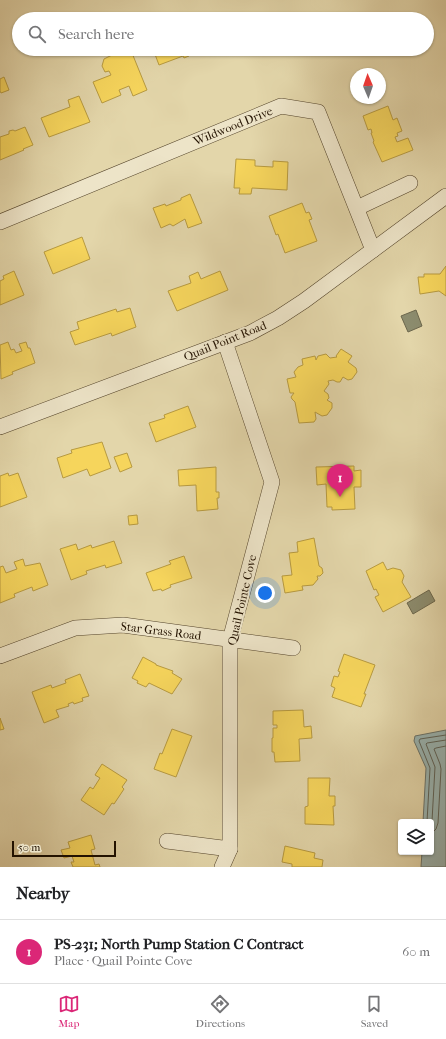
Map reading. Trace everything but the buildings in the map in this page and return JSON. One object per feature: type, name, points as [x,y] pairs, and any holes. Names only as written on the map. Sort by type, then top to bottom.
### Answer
[{"type":"street","name":"Wildwood Drive","points":[[0,222],[281,106],[318,112],[357,208]]},
{"type":"street","points":[[373,250],[357,208],[410,183]]},
{"type":"street","name":"Quail Point Road","points":[[0,427],[250,333],[278,318],[304,301],[446,196]]},
{"type":"street","name":"Quail Pointe Cove","points":[[222,867],[230,849],[230,640],[272,482],[225,342]]},
{"type":"street","name":"Star Grass Road","points":[[0,656],[75,628],[122,625],[293,648]]},
{"type":"street","points":[[167,841],[230,849]]},
{"type":"water","points":[[446,730],[446,867],[421,867],[422,855],[434,855],[434,819],[423,819],[426,768],[414,741],[415,736]]},
{"type":"place","name":"PS-231; North Pump Station C Contract","points":[[340,497]]}]
